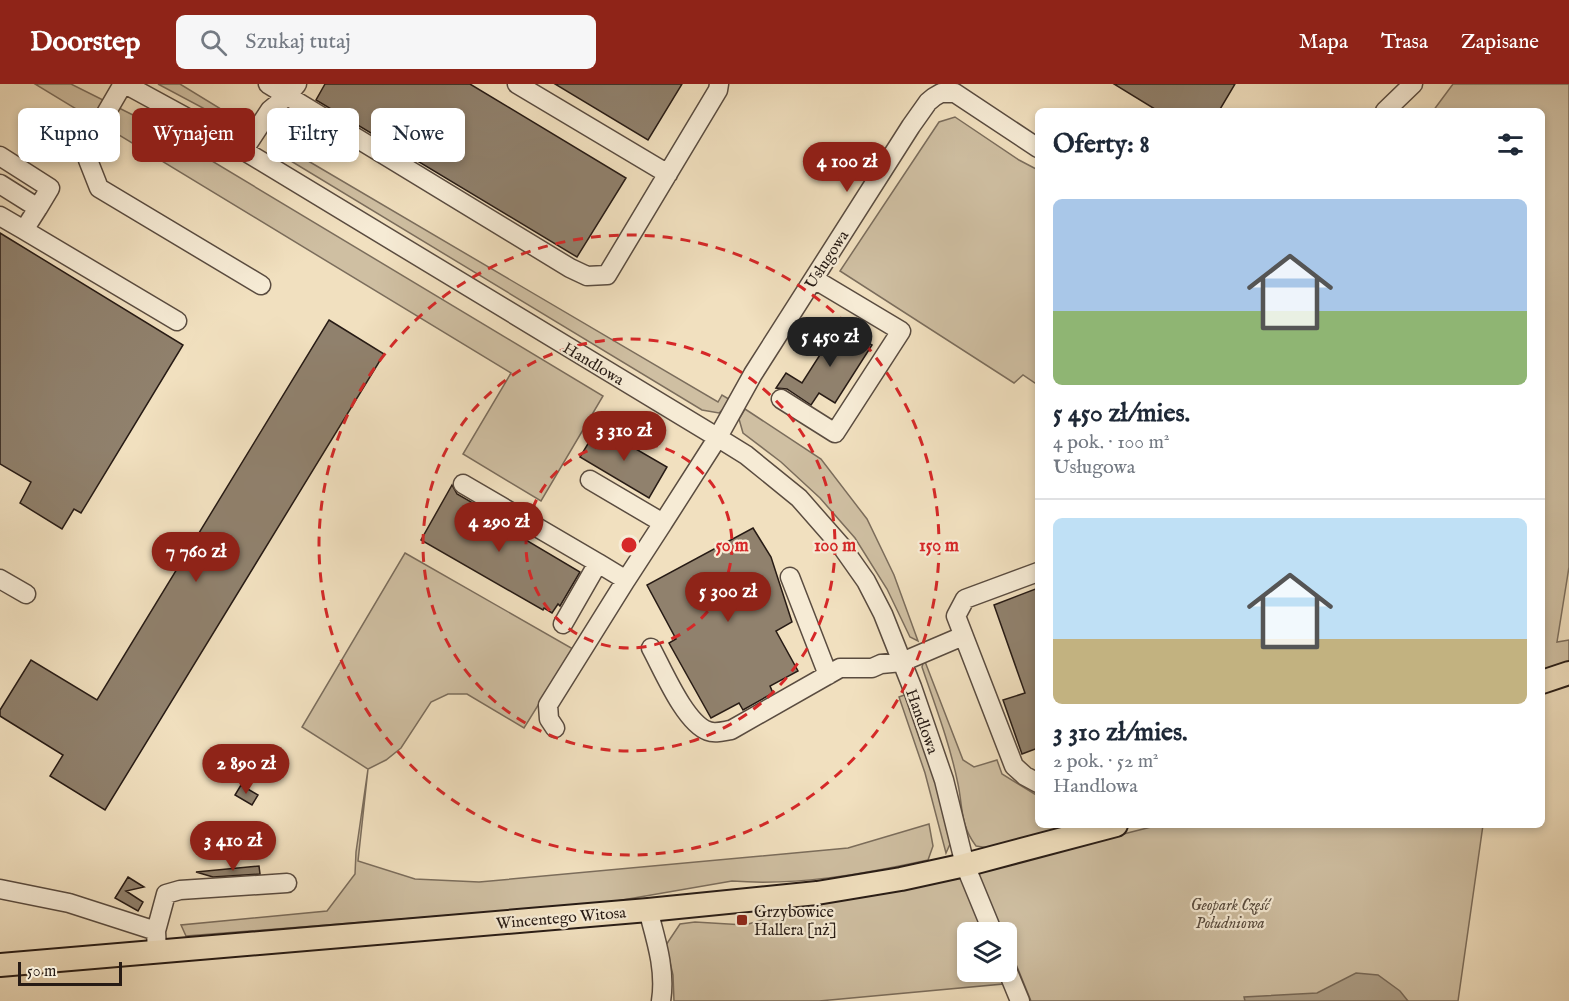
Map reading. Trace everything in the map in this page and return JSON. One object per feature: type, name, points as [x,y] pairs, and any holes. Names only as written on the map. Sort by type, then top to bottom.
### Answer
[{"type":"main road","name":"Wincentego Witosa","points":[[0,965],[157,942],[648,910],[840,890],[965,865],[1105,828]]},
{"type":"street","name":"Handlowa","points":[[124,84],[170,108]]},
{"type":"street","points":[[124,84],[91,140],[88,160],[99,188],[261,285]]},
{"type":"street","points":[[268,84],[292,90],[570,268],[587,276],[607,275],[718,90],[719,84]]},
{"type":"street","points":[[517,84],[668,174]]},
{"type":"street","points":[[1388,108],[1413,84]]},
{"type":"street","points":[[255,133],[270,110],[292,90]]},
{"type":"street","name":"Usługowa","points":[[555,728],[549,719],[548,705],[718,437],[748,381],[928,102],[948,92],[960,95],[1035,146]]},
{"type":"street","points":[[0,156],[51,188],[24,231]]},
{"type":"street","name":"Handlowa","points":[[255,158],[718,437],[746,455],[799,498],[842,547],[866,581],[883,614],[944,780],[965,865],[988,922]]},
{"type":"street","points":[[0,184],[38,208]]},
{"type":"street","points":[[0,216],[177,321]]},
{"type":"street","points":[[781,399],[835,433],[901,331],[813,279]]},
{"type":"street","points":[[590,480],[663,523]]},
{"type":"street","points":[[463,484],[626,579]]},
{"type":"street","points":[[563,624],[598,563]]},
{"type":"street","points":[[1035,573],[965,599],[956,616],[1014,766],[1035,781]]},
{"type":"street","points":[[790,577],[828,675]]},
{"type":"street","points":[[0,579],[26,594]]},
{"type":"street","points":[[651,648],[689,716],[706,730],[717,732],[731,730],[840,668],[872,668],[881,664],[902,662],[963,636]]},
{"type":"street","points":[[0,889],[69,903],[157,942],[166,894],[180,890],[287,883]]},
{"type":"street","points":[[648,910],[663,972],[661,1001]]},
{"type":"street","points":[[1012,982],[1020,1001]]},
{"type":"green space","points":[[35,84],[71,84],[119,108],[75,108]]},
{"type":"green space","points":[[158,84],[180,84],[219,108],[203,108]]},
{"type":"green space","points":[[1453,84],[1569,84],[1569,567],[1557,642],[1569,640],[1569,662],[1545,671],[1545,108],[1435,108]]},
{"type":"green space","points":[[120,108],[132,114],[132,143],[120,136]]},
{"type":"green space","points":[[955,117],[1035,168],[1035,383],[1023,375],[1014,383],[840,271],[939,122]]},
{"type":"green space","points":[[163,162],[214,162],[603,396],[541,501],[463,454],[511,373]]},
{"type":"green space","points":[[293,162],[310,162],[718,402],[722,395],[732,401],[719,413],[702,410]]},
{"type":"green space","points":[[745,409],[821,459],[867,519],[894,575],[918,641],[910,637],[887,589],[855,538],[820,498],[781,462],[743,433],[739,419]]},
{"type":"green space","points":[[405,553],[573,649],[524,728],[467,694],[448,694],[431,702],[401,748],[386,760],[368,769],[302,727]]},
{"type":"green space","points":[[924,659],[963,760],[974,767],[997,760],[1002,774],[1035,794],[1035,828],[1072,828],[989,848],[976,846],[967,831],[951,754],[922,667]]},
{"type":"green space","points":[[907,694],[935,770],[951,842],[946,853],[925,773],[899,697]]},
{"type":"green space","points":[[368,769],[358,861],[415,879],[479,882],[848,848],[929,824],[933,846],[928,860],[830,878],[781,882],[732,881],[605,903],[186,936],[181,925],[327,911],[355,874]]},
{"type":"green space","name":"Geopark Część Południowa","points":[[1147,828],[1483,828],[1458,1001],[1031,1001],[1017,967],[1017,922],[998,922],[977,871]]},
{"type":"green space","points":[[961,876],[979,922],[957,922],[957,982],[1002,982],[1003,984],[819,1001],[674,1001],[673,975],[666,945],[680,924],[695,922],[745,925],[762,920],[771,909]]},
{"type":"shaded area","points":[[1356,973],[1378,975],[1400,991],[1408,1001],[1245,1001],[1244,997],[1317,993]]},
{"type":"building","points":[[325,84],[470,84],[626,178],[577,257],[419,162],[465,162],[465,108],[371,108],[371,133],[359,126],[359,108],[329,108],[316,100]]},
{"type":"building","points":[[555,84],[682,84],[648,140]]},
{"type":"building","points":[[1114,84],[1235,84],[1221,108],[1153,108]]},
{"type":"building","points":[[0,233],[183,345],[81,513],[74,509],[62,529],[20,503],[31,482],[0,464]]},
{"type":"building","points":[[329,320],[384,354],[105,810],[50,776],[63,755],[0,716],[0,710],[31,660],[97,700]]},
{"type":"building","points":[[839,325],[872,345],[835,403],[819,393],[811,405],[787,389],[776,388],[786,373],[802,383]]},
{"type":"building","points":[[598,427],[667,467],[649,498],[580,457]]},
{"type":"building","points":[[452,485],[457,494],[499,518],[497,523],[580,572],[560,606],[558,604],[552,613],[421,540]]},
{"type":"building","points":[[753,528],[771,557],[792,622],[776,631],[798,671],[770,686],[773,693],[743,710],[739,703],[711,718],[669,643],[676,639],[647,585]]},
{"type":"building","points":[[1035,589],[1035,749],[1022,754],[1003,700],[1025,693],[994,605]]},
{"type":"building","points":[[241,785],[258,795],[252,805],[235,795]]},
{"type":"building","points":[[259,866],[260,874],[213,877],[196,872]]},
{"type":"building","points":[[128,877],[144,887],[126,891],[143,902],[138,911],[115,898]]},
{"type":"place","name":"Grzybowice Hallera [nż]","points":[[742,920]]}]
